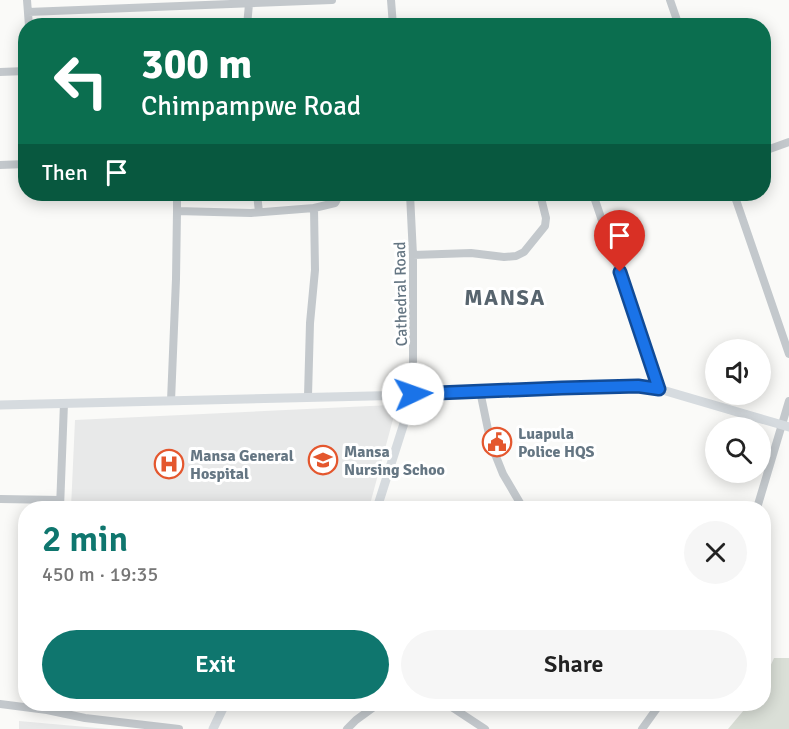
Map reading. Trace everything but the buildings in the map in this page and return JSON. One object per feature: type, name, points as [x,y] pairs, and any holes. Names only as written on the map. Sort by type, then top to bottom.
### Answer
[{"type":"main road","points":[[0,405],[638,386],[659,389],[786,426]]},
{"type":"main road","points":[[379,501],[413,394]]},
{"type":"main road","points":[[213,729],[222,711]]},
{"type":"street","points":[[27,0],[28,18]]},
{"type":"street","points":[[65,0],[65,10]]},
{"type":"street","points":[[28,12],[332,0]]},
{"type":"street","points":[[391,0],[392,18]]},
{"type":"street","points":[[670,0],[676,18]]},
{"type":"street","points":[[247,18],[249,4]]},
{"type":"street","points":[[0,72],[18,71]]},
{"type":"street","points":[[771,148],[789,142]]},
{"type":"street","points":[[0,165],[18,164]]},
{"type":"street","points":[[171,401],[177,201]]},
{"type":"street","points":[[258,201],[259,212]]},
{"type":"street","points":[[177,211],[259,212],[314,208],[336,201]]},
{"type":"street","name":"Cathedral Road","points":[[411,201],[413,394]]},
{"type":"street","points":[[413,255],[471,253],[516,256],[524,252],[545,226],[546,218],[542,201]]},
{"type":"street","points":[[595,201],[659,389]]},
{"type":"street","points":[[736,201],[789,354]]},
{"type":"street","points":[[308,396],[310,323],[315,270],[314,208]]},
{"type":"street","points":[[480,391],[491,444],[503,474],[519,501]]},
{"type":"street","points":[[759,501],[786,426],[789,401]]},
{"type":"street","points":[[60,501],[64,404]]},
{"type":"street","points":[[0,499],[20,501]]},
{"type":"street","points":[[0,704],[18,705]]},
{"type":"street","points":[[61,711],[85,718],[179,729]]},
{"type":"street","points":[[347,729],[368,711]]},
{"type":"street","points":[[458,711],[486,729]]},
{"type":"street","points":[[642,729],[655,711]]},
{"type":"shaded area","points":[[391,405],[395,412],[371,501],[71,501],[75,420]]},
{"type":"shaded area","points":[[774,658],[789,658],[789,729],[728,729],[743,711],[771,711],[771,665]]},
{"type":"shaded area","points":[[19,721],[109,729],[19,729]]},
{"type":"place","name":"Luapula Police HQS","points":[[497,442]]},
{"type":"place","name":"Mansa Nursing Schoo","points":[[323,460]]},
{"type":"place","name":"Mansa General Hospital","points":[[169,464]]},
{"type":"district","name":"MANSA","points":[[505,297]]},
{"type":"route","points":[[413,394],[638,386],[659,389],[620,272]]}]
